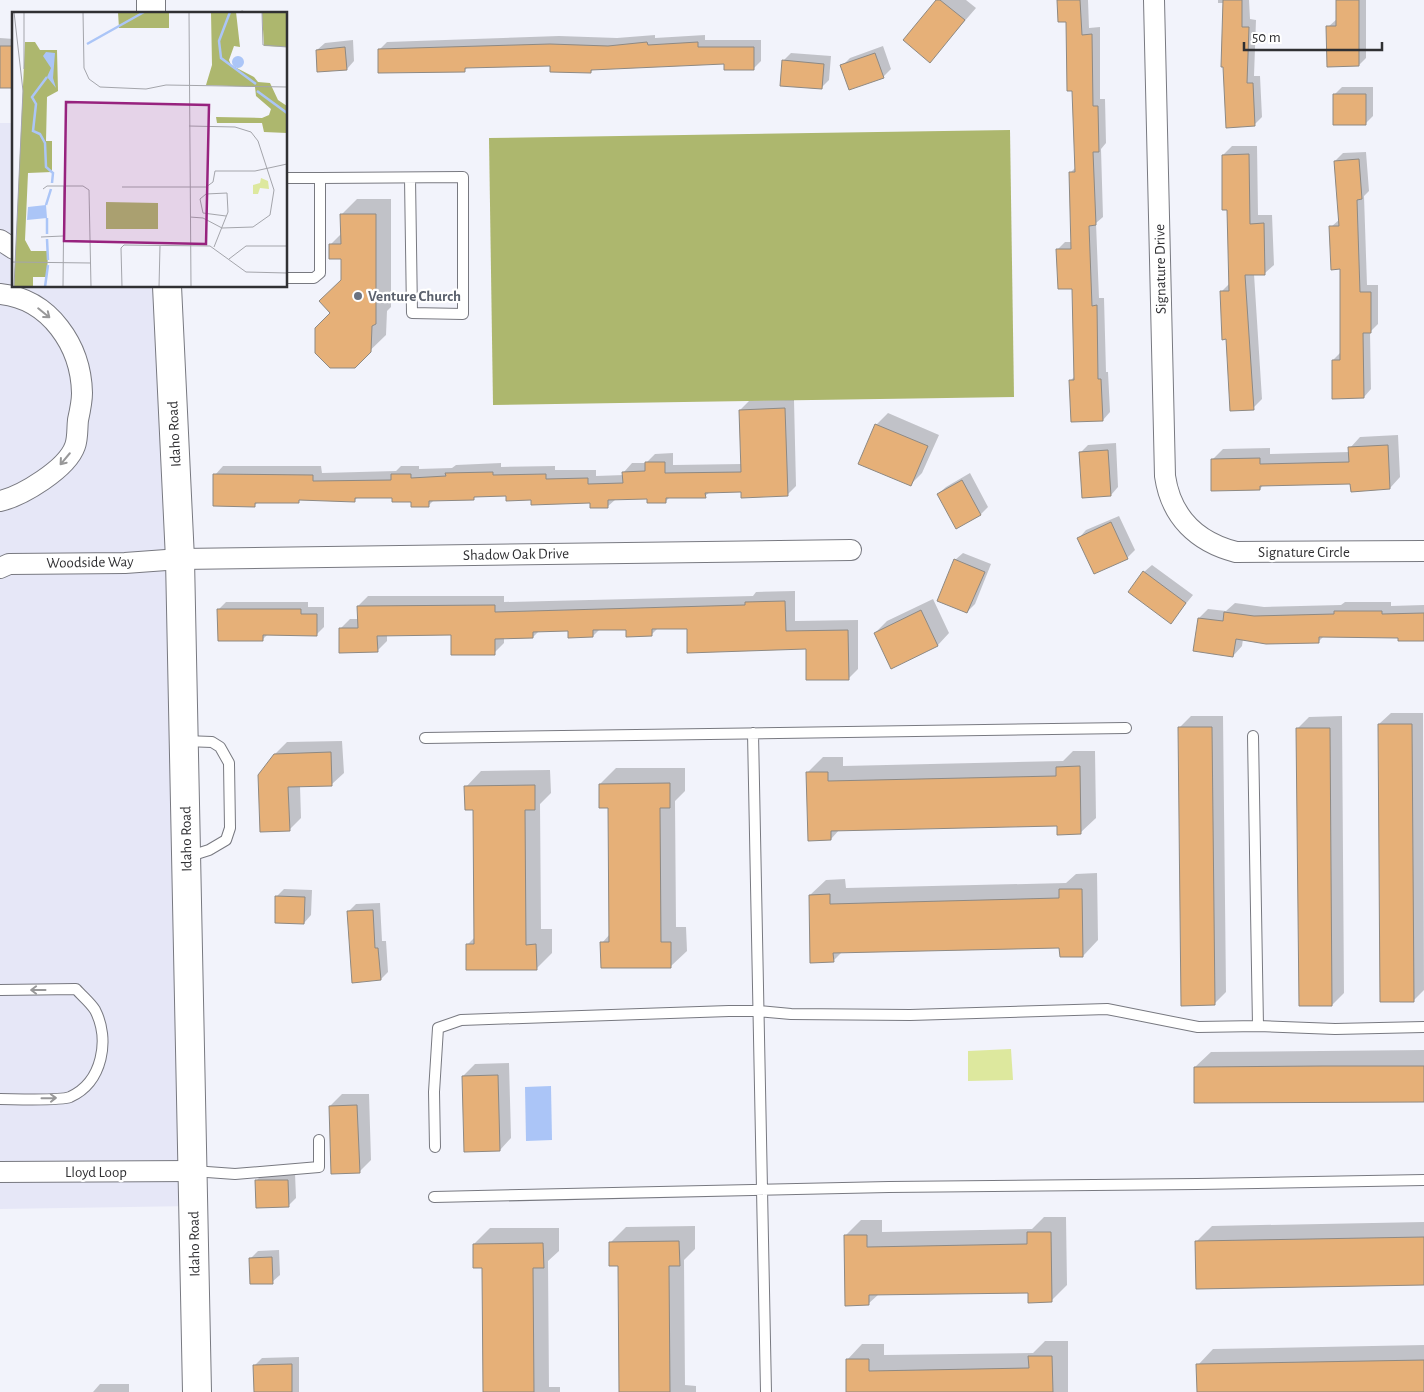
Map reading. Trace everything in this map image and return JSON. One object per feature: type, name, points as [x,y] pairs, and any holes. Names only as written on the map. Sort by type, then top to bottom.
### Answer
[{"type":"street","name":"Signature Drive","points":[[1154,0],[1165,476],[1170,499],[1179,516],[1191,530]]},
{"type":"street","points":[[0,240],[12,249]]},
{"type":"street","name":"Idaho Road","points":[[167,288],[180,559],[197,1392]]},
{"type":"street","points":[[0,294],[37,307],[56,322],[74,349],[82,393],[75,447],[53,473],[15,497],[0,500]]},
{"type":"street","name":"Signature Circle","points":[[1191,530],[1217,547],[1242,553],[1424,552]]},
{"type":"street","name":"Shadow Oak Drive","points":[[180,559],[852,550]]},
{"type":"street","name":"Woodside Way","points":[[0,568],[9,564],[125,563],[180,559]]},
{"type":"street","name":"Lloyd Loop","points":[[0,1172],[193,1172]]},
{"type":"lane","points":[[288,178],[463,177],[463,314],[412,313],[410,178]]},
{"type":"lane","points":[[288,278],[314,278],[320,273],[320,178]]},
{"type":"lane","points":[[425,738],[1126,728]]},
{"type":"lane","points":[[753,733],[766,1392]]},
{"type":"lane","points":[[1253,736],[1258,1026]]},
{"type":"lane","points":[[184,741],[212,742],[220,747],[228,763],[230,828],[226,840],[209,850],[186,858]]},
{"type":"lane","points":[[0,990],[76,989],[94,1008],[102,1028],[104,1043],[102,1056],[92,1077],[84,1087],[69,1098],[0,1099]]},
{"type":"lane","points":[[435,1147],[434,1092],[438,1028],[461,1020],[758,1011],[791,1014],[910,1015],[1107,1009],[1198,1027],[1258,1026],[1335,1029],[1424,1027]]},
{"type":"lane","points":[[193,1172],[235,1174],[320,1167],[319,1140]]},
{"type":"lane","points":[[434,1197],[762,1189],[1424,1180]]},
{"type":"shaded area","points":[[0,123],[12,123],[12,288],[168,288],[194,1206],[0,1209]]},
{"type":"green space","points":[[1010,130],[1014,397],[493,405],[489,138]]},
{"type":"green space","points":[[1011,1049],[1013,1080],[968,1081],[968,1051]]},
{"type":"water","points":[[551,1086],[552,1140],[526,1141],[525,1087]]},
{"type":"building","points":[[936,0],[940,0],[965,20],[930,63],[903,40]]},
{"type":"building","points":[[1057,0],[1080,0],[1082,35],[1092,34],[1093,106],[1098,106],[1099,152],[1093,152],[1096,225],[1089,226],[1092,306],[1097,305],[1098,379],[1101,379],[1103,421],[1071,422],[1069,380],[1074,380],[1072,289],[1058,289],[1056,249],[1071,249],[1069,172],[1075,172],[1072,91],[1067,91],[1066,22],[1058,22]]},
{"type":"building","points":[[1223,0],[1242,0],[1242,27],[1249,27],[1247,83],[1253,83],[1255,126],[1226,128],[1223,67],[1221,67]]},
{"type":"building","points":[[1336,0],[1359,0],[1359,66],[1327,67],[1326,26],[1336,26]]},
{"type":"building","points":[[647,42],[648,45],[698,42],[698,47],[754,47],[754,70],[724,70],[724,64],[591,70],[591,73],[550,72],[550,66],[465,68],[465,72],[378,73],[378,49],[550,44],[608,46]]},
{"type":"building","points":[[0,46],[12,46],[12,88],[0,88]]},
{"type":"building","points":[[345,47],[347,70],[317,72],[316,50]]},
{"type":"building","points":[[875,53],[884,78],[849,90],[840,65]]},
{"type":"building","points":[[782,60],[824,64],[822,89],[780,86]]},
{"type":"building","points":[[1333,94],[1366,94],[1366,125],[1333,125]]},
{"type":"building","points":[[1249,154],[1250,224],[1264,223],[1265,275],[1245,275],[1254,410],[1230,411],[1226,339],[1222,340],[1220,291],[1229,291],[1227,210],[1222,210],[1222,155]]},
{"type":"building","points":[[1359,159],[1362,199],[1357,200],[1360,292],[1371,292],[1371,333],[1363,333],[1364,398],[1332,399],[1332,360],[1340,360],[1340,269],[1331,270],[1329,226],[1339,226],[1334,161]]},
{"type":"building","name":"Venture Church","points":[[340,214],[376,214],[376,324],[372,326],[371,352],[355,368],[330,368],[315,353],[315,328],[330,313],[319,301],[341,280],[341,259],[329,259],[329,244],[341,244]]},
{"type":"building","points":[[785,408],[788,496],[741,498],[741,492],[705,493],[706,498],[666,498],[666,503],[647,503],[647,499],[608,500],[608,508],[590,508],[590,503],[531,505],[531,500],[506,501],[506,496],[474,497],[474,500],[429,501],[429,507],[411,507],[411,502],[392,502],[392,498],[355,498],[355,502],[299,500],[299,503],[255,503],[255,507],[213,506],[213,474],[313,475],[313,481],[391,480],[391,474],[411,474],[411,478],[446,476],[445,473],[493,472],[493,475],[546,474],[546,479],[588,478],[588,484],[623,483],[622,472],[645,471],[645,462],[665,462],[665,473],[741,472],[739,410]]},
{"type":"building","points":[[875,424],[928,446],[911,486],[858,464]]},
{"type":"building","points":[[1388,445],[1390,489],[1351,492],[1350,484],[1260,486],[1260,490],[1211,491],[1211,459],[1260,458],[1260,464],[1349,462],[1348,447]]},
{"type":"building","points":[[1108,450],[1111,496],[1082,498],[1079,452]]},
{"type":"building","points":[[962,480],[981,515],[956,529],[937,494]]},
{"type":"building","points":[[1111,522],[1128,559],[1094,574],[1077,538]]},
{"type":"building","points":[[954,559],[985,572],[967,613],[937,601]]},
{"type":"building","points":[[1143,571],[1186,603],[1171,624],[1128,592]]},
{"type":"building","points":[[785,601],[786,631],[848,630],[849,680],[806,680],[806,649],[687,653],[687,629],[652,629],[652,636],[626,637],[626,630],[593,630],[593,637],[568,638],[568,631],[533,632],[533,638],[495,639],[495,655],[451,655],[451,635],[377,636],[378,652],[339,653],[339,628],[358,628],[357,606],[495,605],[495,612],[745,605],[745,602]]},
{"type":"building","points":[[217,609],[301,609],[301,614],[317,614],[317,636],[263,635],[263,641],[218,641]]},
{"type":"building","points":[[921,610],[938,646],[891,669],[874,633]]},
{"type":"building","points":[[1334,611],[1382,611],[1382,614],[1424,613],[1424,641],[1398,641],[1398,638],[1319,637],[1319,643],[1266,644],[1236,639],[1233,657],[1193,651],[1198,618],[1223,621],[1224,612],[1254,616],[1334,614]]},
{"type":"building","points":[[1378,724],[1412,724],[1414,1002],[1380,1002]]},
{"type":"building","points":[[1178,727],[1212,727],[1215,1005],[1181,1006]]},
{"type":"building","points":[[1296,728],[1330,728],[1332,1006],[1299,1006]]},
{"type":"building","points":[[331,752],[332,786],[288,787],[290,831],[260,832],[258,775],[274,754]]},
{"type":"building","points":[[1080,766],[1081,834],[1057,835],[1057,826],[831,831],[831,840],[808,841],[806,772],[828,772],[828,781],[1056,776],[1056,767]]},
{"type":"building","points":[[670,783],[670,808],[660,808],[661,942],[671,942],[671,968],[601,968],[600,942],[609,942],[608,808],[599,808],[599,784]]},
{"type":"building","points":[[535,785],[535,810],[525,810],[526,945],[536,944],[537,970],[466,970],[466,944],[474,944],[473,810],[465,810],[464,786]]},
{"type":"building","points":[[1059,889],[1082,889],[1083,957],[1060,957],[1059,948],[833,953],[834,962],[810,963],[809,895],[830,894],[830,904],[1059,898]]},
{"type":"building","points":[[275,896],[305,897],[304,924],[275,923]]},
{"type":"building","points":[[373,910],[375,948],[378,948],[381,980],[352,983],[347,911]]},
{"type":"building","points":[[1424,1066],[1424,1102],[1194,1103],[1194,1067]]},
{"type":"building","points":[[498,1075],[500,1151],[464,1152],[462,1076]]},
{"type":"building","points":[[357,1105],[360,1173],[331,1174],[329,1106]]},
{"type":"building","points":[[255,1180],[288,1180],[289,1207],[256,1208]]},
{"type":"building","points":[[1027,1232],[1051,1232],[1052,1302],[1028,1303],[1028,1293],[869,1295],[869,1305],[845,1306],[844,1235],[867,1235],[867,1247],[1027,1244]]},
{"type":"building","points":[[1424,1237],[1424,1285],[1196,1289],[1195,1241]]},
{"type":"building","points":[[679,1241],[680,1266],[669,1266],[670,1392],[619,1392],[618,1266],[609,1266],[609,1242]]},
{"type":"building","points":[[543,1243],[544,1268],[533,1268],[534,1392],[483,1392],[482,1268],[473,1268],[473,1244]]},
{"type":"building","points":[[272,1257],[273,1284],[250,1284],[249,1258]]},
{"type":"building","points":[[1028,1356],[1052,1356],[1053,1392],[846,1392],[846,1359],[869,1359],[869,1371],[1029,1368]]},
{"type":"building","points":[[1424,1360],[1424,1392],[1197,1392],[1196,1364]]},
{"type":"building","points":[[292,1364],[292,1392],[254,1392],[253,1365]]},
{"type":"place","name":"Venture Church","points":[[358,296]]}]
